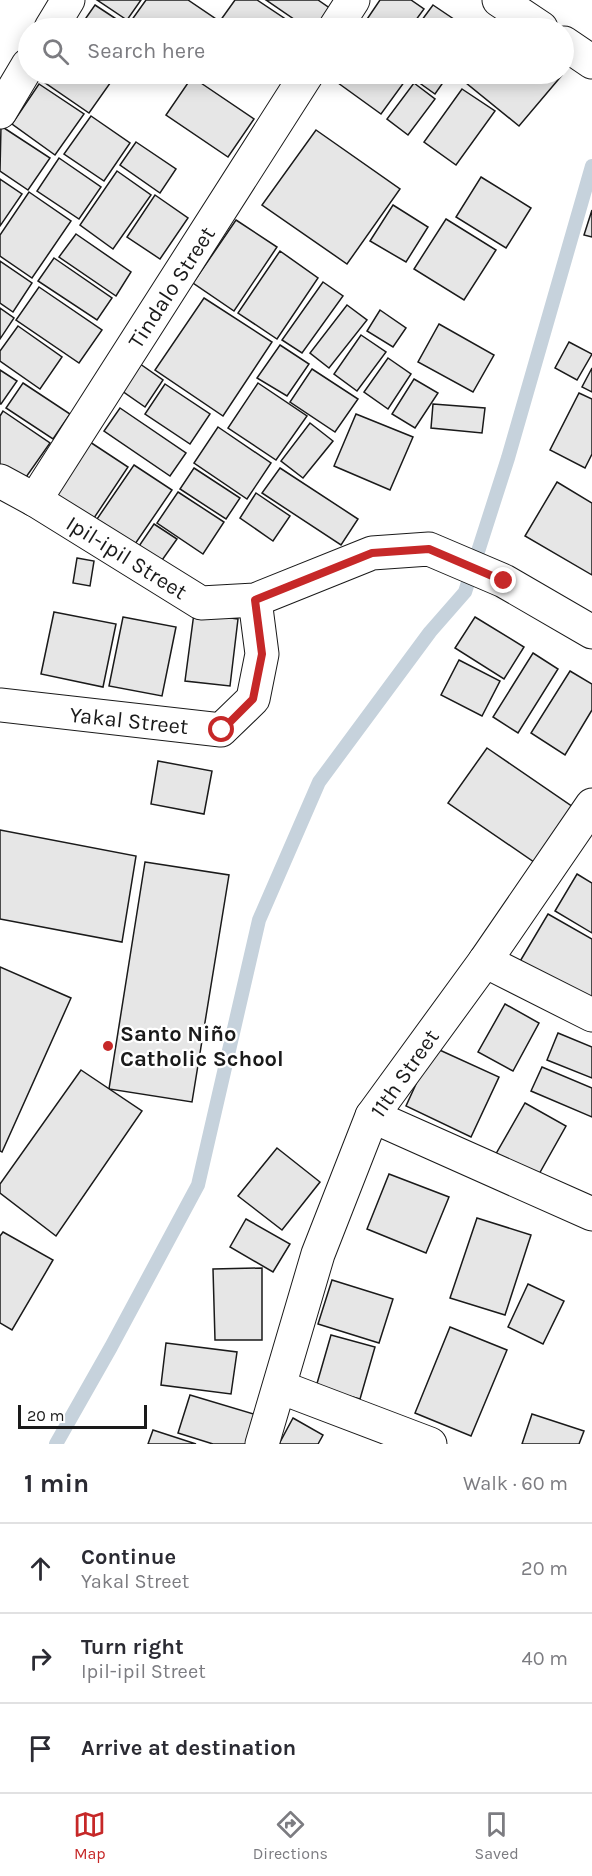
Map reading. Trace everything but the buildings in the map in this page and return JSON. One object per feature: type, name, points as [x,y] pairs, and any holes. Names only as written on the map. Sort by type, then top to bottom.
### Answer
[{"type":"street","points":[[57,18],[68,0]]},
{"type":"street","points":[[341,18],[353,0]]},
{"type":"street","points":[[499,0],[527,18]]},
{"type":"street","points":[[574,50],[592,62]]},
{"type":"street","points":[[0,112],[18,82]]},
{"type":"street","name":"Tindalo Street","points":[[34,500],[301,84]]},
{"type":"street","name":"Ipil-ipil Street","points":[[0,481],[201,603],[255,600],[372,553],[429,549],[504,581],[592,632]]},
{"type":"street","name":"Yakal Street","points":[[0,705],[222,730],[253,699],[262,654],[255,600]]},
{"type":"street","name":"11th Street","points":[[262,1444],[318,1254],[372,1116],[485,961],[592,805]]},
{"type":"street","points":[[485,961],[592,1015]]},
{"type":"street","points":[[372,1116],[592,1214]]},
{"type":"street","points":[[280,1386],[430,1444]]},
{"type":"waterway","points":[[56,1444],[198,1185],[259,920],[319,782],[430,632],[465,592],[508,458],[592,166]]},
{"type":"place","name":"Santo Niño Catholic School","points":[[108,1046]]},
{"type":"route","points":[[222,730],[253,699],[262,654],[255,600],[372,553],[429,549],[504,581]]}]
